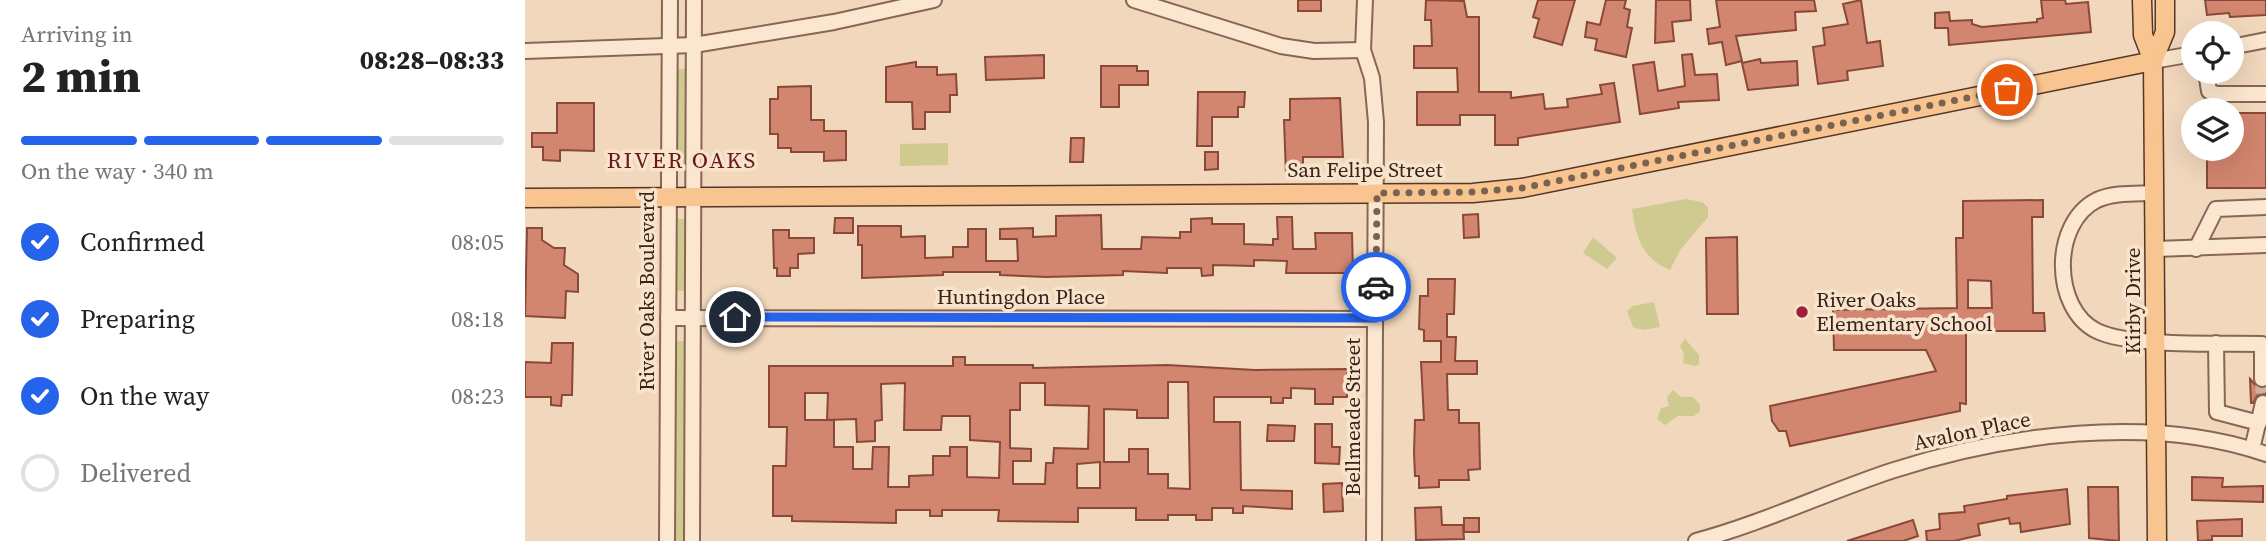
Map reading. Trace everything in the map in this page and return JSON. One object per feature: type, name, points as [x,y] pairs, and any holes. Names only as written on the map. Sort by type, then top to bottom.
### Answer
[{"type":"main road","name":"Kirby Drive","points":[[2142,0],[2143,35],[2153,61],[2157,541]]},
{"type":"main road","name":"Kirby Drive","points":[[2153,61],[2165,32],[2165,0]]},
{"type":"main road","name":"San Felipe Street","points":[[525,198],[1377,193],[1473,192],[1522,188],[2153,61]]},
{"type":"street","name":"River Oaks Boulevard","points":[[667,541],[670,0]]},
{"type":"street","points":[[692,541],[694,0]]},
{"type":"street","points":[[525,51],[694,45],[834,22],[934,0]]},
{"type":"street","points":[[1134,0],[1281,46],[1314,51],[1363,50]]},
{"type":"street","name":"Bellmeade Street","points":[[1365,0],[1363,50],[1372,78],[1377,122],[1374,541]]},
{"type":"street","points":[[2244,46],[2264,45]]},
{"type":"street","name":"San Felipe Street","points":[[2153,61],[2181,56]]},
{"type":"street","points":[[2208,84],[2209,91],[2216,94],[2266,94]]},
{"type":"street","points":[[2155,192],[2111,196],[2084,210],[2072,227],[2063,265],[2064,284],[2070,304],[2095,330],[2109,336],[2156,341],[2262,344],[2262,379]]},
{"type":"street","points":[[2196,249],[2216,209],[2266,207]]},
{"type":"street","points":[[2156,249],[2266,246]]},
{"type":"street","name":"Huntingdon Place","points":[[668,318],[1375,318]]},
{"type":"street","points":[[2216,343],[2217,412],[2259,424]]},
{"type":"street","points":[[2259,451],[2259,424],[2263,403]]},
{"type":"street","name":"Avalon Place","points":[[1696,541],[1761,521],[1888,472],[1936,458],[2038,438],[2155,433],[2184,435],[2259,451]]},
{"type":"shaded area","points":[[676,69],[688,69],[688,169],[676,169]]},
{"type":"shaded area","points":[[948,143],[948,165],[900,166],[900,144]]},
{"type":"shaded area","points":[[1686,199],[1702,202],[1708,207],[1708,217],[1680,250],[1670,270],[1653,259],[1642,246],[1632,209]]},
{"type":"shaded area","points":[[678,219],[685,219],[687,291],[675,291]]},
{"type":"shaded area","points":[[1593,237],[1617,258],[1607,269],[1583,253]]},
{"type":"shaded area","points":[[1654,302],[1660,327],[1643,330],[1633,327],[1627,311],[1633,306]]},
{"type":"shaded area","points":[[1685,339],[1699,355],[1699,364],[1695,366],[1683,363],[1684,354],[1680,346]]},
{"type":"shaded area","points":[[675,341],[687,341],[687,541],[675,541]]},
{"type":"shaded area","points":[[1673,390],[1681,397],[1693,397],[1700,405],[1700,411],[1694,416],[1678,416],[1665,425],[1657,419],[1661,408],[1669,406],[1667,397]]},
{"type":"building","points":[[1298,0],[1321,0],[1321,11],[1298,11]]},
{"type":"building","points":[[1426,0],[1464,1],[1467,17],[1479,17],[1479,92],[1511,92],[1511,98],[1543,94],[1545,109],[1568,107],[1567,99],[1602,94],[1600,85],[1614,83],[1620,122],[1518,138],[1518,145],[1495,145],[1495,115],[1460,115],[1460,125],[1417,125],[1417,92],[1458,92],[1457,68],[1414,68],[1414,46],[1432,46],[1431,20],[1425,20]]},
{"type":"building","points":[[1538,0],[1575,0],[1562,45],[1534,37],[1539,19],[1533,17]]},
{"type":"building","points":[[1606,0],[1626,0],[1624,8],[1630,10],[1627,27],[1632,28],[1626,57],[1595,50],[1597,39],[1585,37],[1587,22],[1600,25]]},
{"type":"building","points":[[1656,0],[1690,0],[1691,20],[1672,22],[1674,41],[1655,43]]},
{"type":"building","points":[[1716,0],[1814,0],[1816,11],[1795,12],[1796,30],[1736,36],[1742,61],[1726,65],[1722,42],[1709,44],[1707,29],[1720,27]]},
{"type":"building","points":[[1861,0],[1867,43],[1880,41],[1883,66],[1847,71],[1848,80],[1818,84],[1813,47],[1825,45],[1823,28],[1848,24],[1843,4]]},
{"type":"building","points":[[2041,0],[2065,0],[2066,4],[2088,2],[2091,32],[1949,45],[1948,28],[1935,28],[1935,13],[1949,12],[1950,21],[1972,20],[1972,24],[1982,27],[2037,22],[2037,19],[2043,18]]},
{"type":"building","points":[[2205,0],[2266,0],[2266,15],[2207,15]]},
{"type":"building","points":[[1692,54],[1695,75],[1717,74],[1719,100],[1678,102],[1679,108],[1640,114],[1633,65],[1654,62],[1658,91],[1685,86],[1682,55]]},
{"type":"building","points":[[1044,55],[1044,78],[986,80],[985,57]]},
{"type":"building","points":[[1760,59],[1761,63],[1797,61],[1798,85],[1748,90],[1742,63]]},
{"type":"building","points":[[916,62],[916,67],[937,67],[937,75],[956,74],[957,95],[950,95],[950,112],[925,112],[925,129],[913,129],[912,102],[886,102],[886,67]]},
{"type":"building","points":[[1101,66],[1137,66],[1137,71],[1148,71],[1148,85],[1119,85],[1119,107],[1101,107]]},
{"type":"building","points":[[811,86],[811,120],[824,120],[824,131],[846,131],[846,160],[824,161],[824,152],[791,152],[791,148],[778,148],[778,134],[770,134],[770,99],[778,99],[778,87]]},
{"type":"building","points":[[1198,92],[1245,92],[1244,107],[1238,107],[1238,117],[1212,117],[1212,146],[1197,146]]},
{"type":"building","points":[[1340,98],[1343,157],[1303,157],[1303,175],[1286,175],[1284,120],[1290,120],[1290,99]]},
{"type":"building","points":[[557,103],[594,103],[594,151],[560,150],[560,161],[543,160],[543,147],[532,147],[532,133],[557,133]]},
{"type":"building","points":[[2244,113],[2266,113],[2266,188],[2207,188],[2207,161],[2244,161]]},
{"type":"building","points":[[1071,138],[1084,138],[1083,162],[1070,162]]},
{"type":"building","points":[[1205,152],[1218,152],[1218,169],[1205,170]]},
{"type":"building","points":[[2043,200],[2043,217],[2032,217],[2033,313],[2044,313],[2045,331],[1966,331],[1966,404],[1960,403],[1960,411],[1790,446],[1786,431],[1779,431],[1772,421],[1770,406],[1936,371],[1926,350],[1834,350],[1833,310],[1957,308],[1956,238],[1963,238],[1963,201]],"holes":[[[1968,280],[1991,281],[1992,308],[1968,308]]]},
{"type":"building","points":[[1478,214],[1479,237],[1464,238],[1463,215]]},
{"type":"building","points":[[1101,215],[1102,249],[1141,249],[1142,237],[1180,238],[1180,232],[1191,232],[1191,219],[1212,218],[1212,224],[1244,224],[1244,244],[1273,245],[1273,239],[1278,239],[1277,217],[1292,217],[1293,249],[1316,249],[1315,233],[1352,233],[1353,273],[1286,273],[1287,261],[1254,260],[1254,266],[1213,265],[1213,275],[1202,276],[1201,268],[1167,268],[1167,273],[1123,271],[1123,275],[1046,277],[1000,275],[1000,272],[943,272],[943,275],[862,278],[862,245],[858,245],[858,226],[901,226],[901,237],[925,236],[925,258],[953,257],[953,247],[968,247],[968,229],[986,229],[986,261],[1018,261],[1017,239],[1000,239],[1000,229],[1033,228],[1033,237],[1056,236],[1056,216]]},
{"type":"building","points":[[835,218],[853,218],[853,233],[834,233]]},
{"type":"building","points":[[527,228],[542,228],[542,240],[554,248],[565,248],[564,265],[578,274],[578,292],[566,291],[565,318],[525,316]]},
{"type":"building","points":[[773,230],[789,230],[789,238],[814,238],[814,253],[798,254],[798,268],[790,268],[790,276],[777,276],[777,268],[774,268]]},
{"type":"building","points":[[1737,237],[1738,314],[1707,314],[1706,238]]},
{"type":"building","points":[[1428,279],[1455,279],[1454,314],[1447,314],[1447,337],[1456,337],[1455,361],[1477,361],[1477,374],[1447,374],[1448,410],[1459,410],[1459,423],[1479,423],[1480,469],[1468,470],[1469,480],[1439,480],[1439,487],[1419,488],[1419,476],[1415,476],[1414,453],[1415,420],[1424,420],[1421,362],[1441,362],[1441,341],[1424,341],[1424,330],[1419,329],[1420,296],[1428,296]]},
{"type":"building","points":[[552,343],[573,343],[572,395],[562,395],[561,406],[551,405],[551,397],[525,397],[525,362],[551,363]]},
{"type":"building","points":[[953,357],[965,357],[965,365],[1033,365],[1033,368],[1167,365],[1255,370],[1347,369],[1347,397],[1333,397],[1333,404],[1315,404],[1315,389],[1291,388],[1291,398],[1283,398],[1283,403],[1271,403],[1271,397],[1214,397],[1214,422],[1240,422],[1241,490],[1292,491],[1292,509],[1243,506],[1243,513],[1233,513],[1233,508],[1212,508],[1212,520],[1196,520],[1196,515],[1168,515],[1168,520],[1136,520],[1136,508],[1078,508],[1078,522],[998,521],[999,510],[942,510],[942,516],[930,516],[930,510],[896,510],[896,523],[792,521],[792,516],[773,516],[773,466],[786,466],[787,427],[769,427],[769,366],[953,366]],"holes":[[[1168,382],[1188,382],[1190,489],[1168,488],[1168,474],[1148,474],[1148,449],[1129,449],[1129,462],[1104,462],[1104,409],[1137,410],[1137,418],[1168,418]],[[905,383],[904,430],[941,430],[942,416],[970,416],[970,440],[1000,442],[999,478],[967,477],[967,447],[950,447],[950,456],[933,456],[933,475],[909,476],[909,487],[888,487],[889,447],[873,447],[872,469],[853,469],[853,447],[834,447],[834,420],[827,420],[856,419],[857,442],[875,441],[875,421],[882,420],[881,384]],[[1020,383],[1045,383],[1045,405],[1089,406],[1088,449],[1054,448],[1053,463],[1046,463],[1045,484],[1013,484],[1013,461],[1031,461],[1031,449],[1010,448],[1010,410],[1020,410]],[[805,393],[828,393],[827,420],[805,420]],[[1100,462],[1100,488],[1077,488],[1077,464]]]},
{"type":"building","points":[[2250,379],[2258,388],[2266,388],[2266,394],[2257,396],[2253,403],[2251,403]]},
{"type":"building","points":[[1315,424],[1332,424],[1332,447],[1340,447],[1339,464],[1315,463]]},
{"type":"building","points":[[1268,425],[1295,426],[1294,441],[1267,441]]},
{"type":"building","points":[[2192,477],[2223,478],[2222,487],[2263,486],[2263,502],[2192,500]]},
{"type":"building","points":[[1342,483],[1343,511],[1324,512],[1323,484]]},
{"type":"building","points":[[2088,487],[2118,487],[2119,541],[2089,538]]},
{"type":"building","points":[[2067,489],[2070,524],[2021,532],[2020,523],[2010,524],[2009,518],[1978,524],[1980,535],[1954,541],[1927,541],[1926,531],[1940,529],[1939,514],[1965,512],[1964,506],[2007,499],[2007,496]]},
{"type":"building","points":[[1441,507],[1442,525],[1463,525],[1464,539],[1416,540],[1415,508]]},
{"type":"building","points":[[1464,518],[1479,518],[1479,532],[1464,532]]},
{"type":"building","points":[[2242,519],[2242,536],[2212,536],[2212,540],[2198,541],[2197,521]]},
{"type":"building","points":[[1913,520],[1918,536],[1903,541],[1847,541]]},
{"type":"tunnel","points":[[2262,379],[2263,403]]},
{"type":"way so far","points":[[1376,287],[1377,193],[1473,192],[1522,188],[2007,90]]},
{"type":"place","name":"River Oaks Elementary School","points":[[1802,312]]},
{"type":"district","name":"RIVER OAKS","points":[[682,160]]},
{"type":"route","points":[[735,317],[1375,318],[1376,287]]}]
